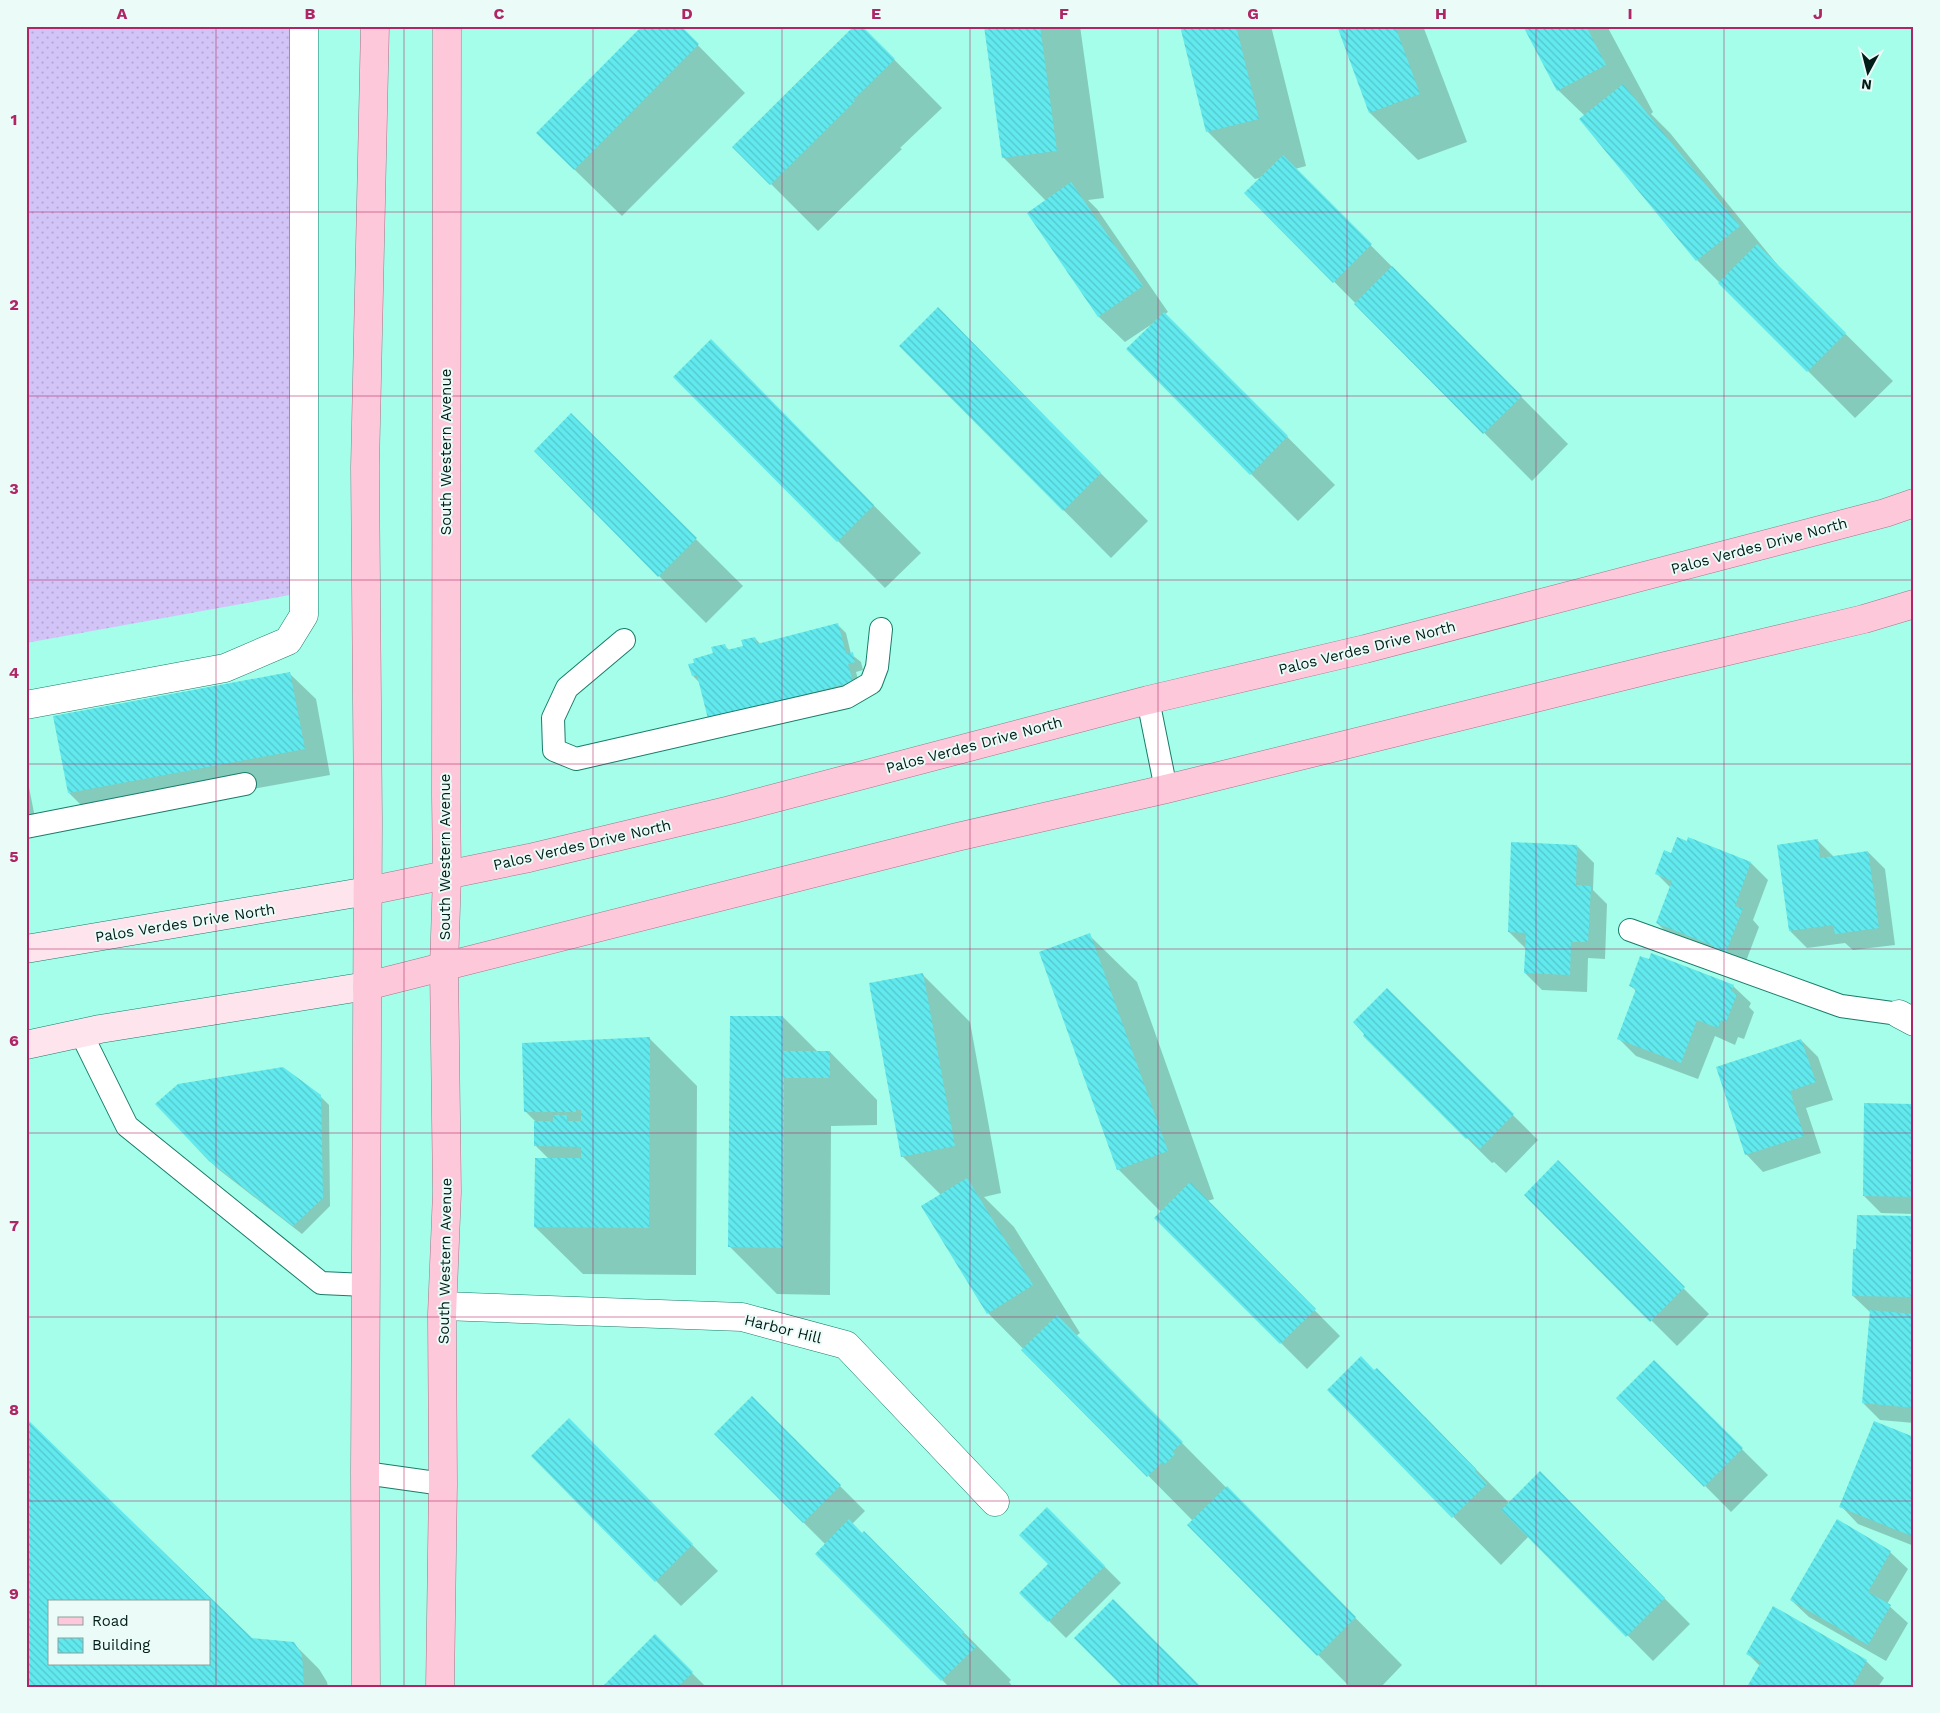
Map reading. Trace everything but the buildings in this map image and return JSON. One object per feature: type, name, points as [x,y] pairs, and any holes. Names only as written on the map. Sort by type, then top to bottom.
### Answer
[{"type":"main road","points":[[366,1687],[365,1473],[368,891],[365,467],[375,26]]},
{"type":"main road","name":"South Western Avenue","points":[[440,1687],[443,1306],[447,1192],[444,967],[447,875],[447,26]]},
{"type":"main road","name":"Palos Verdes Drive North","points":[[26,949],[368,891],[529,858],[730,810],[1148,700],[1365,650],[1885,513],[1914,503]]},
{"type":"main road","points":[[26,1045],[81,1033],[367,986],[957,838],[1166,789],[1669,664],[1864,619],[1914,604]]},
{"type":"street","points":[[26,706],[225,668],[288,641],[304,615],[304,26]]},
{"type":"street","name":"Harbor Hill","points":[[443,1306],[742,1317],[846,1345],[995,1502]]},
{"type":"lane","points":[[624,640],[567,688],[553,718],[554,750],[576,760],[846,697],[871,683],[877,666],[881,630]]},
{"type":"lane","points":[[1148,700],[1166,789]]},
{"type":"lane","points":[[26,827],[245,784]]},
{"type":"lane","points":[[1630,930],[1840,1006],[1906,1018]]},
{"type":"lane","points":[[81,1033],[127,1126],[321,1283],[366,1285]]},
{"type":"lane","points":[[365,1473],[443,1484]]},
{"type":"shaded area","points":[[26,26],[295,26],[301,593],[26,643]]}]
